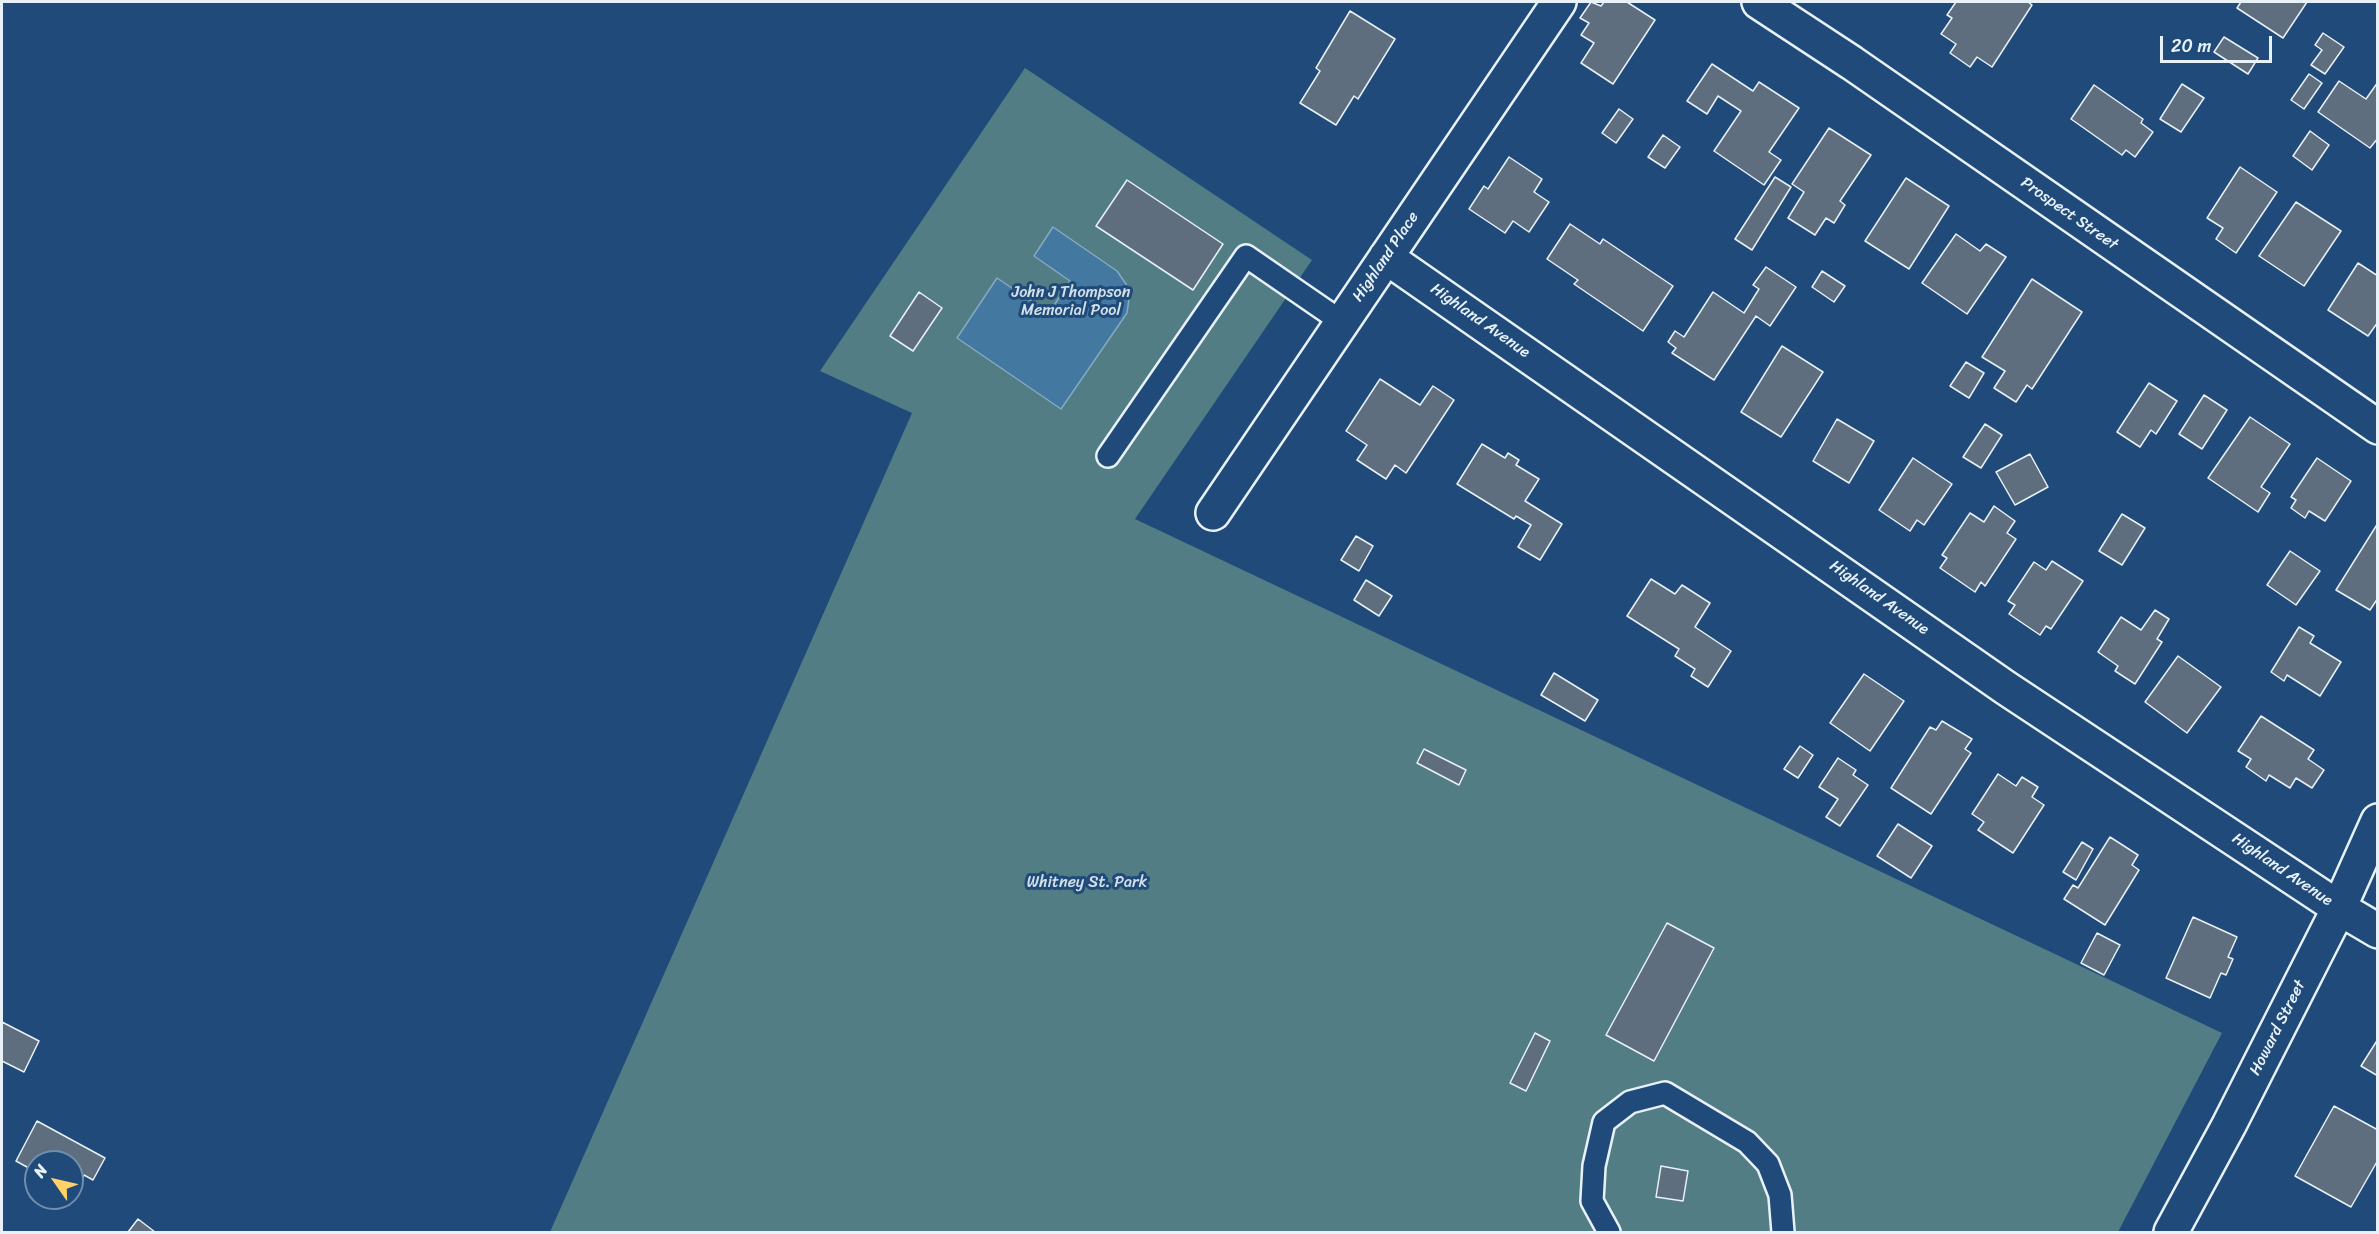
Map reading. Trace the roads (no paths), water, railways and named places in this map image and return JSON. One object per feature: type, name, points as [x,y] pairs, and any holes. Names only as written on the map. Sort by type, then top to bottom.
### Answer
[{"type":"street","name":"Highland Place","points":[[1214,513],[1559,2]]},
{"type":"street","name":"Prospect Street","points":[[1759,2],[1852,63],[2378,427]]},
{"type":"street","name":"Highland Avenue","points":[[1386,257],[2006,688],[2339,908],[2378,931]]},
{"type":"street","name":"Howard Street","points":[[2171,1233],[2229,1125],[2339,908],[2378,821]]},
{"type":"lane","points":[[1108,456],[1246,256],[1342,322]]},
{"type":"lane","points":[[1609,1233],[1592,1201],[1594,1166],[1604,1122],[1630,1102],[1665,1093],[1747,1142],[1768,1164],[1780,1195],[1783,1233]]},
{"type":"water","points":[[1053,227],[1117,271],[1126,284],[1129,299],[1127,313],[1061,409],[957,338],[997,278],[1049,313],[1070,281],[1034,256]]},
{"type":"park label","name":"John J Thompson Memorial Pool","points":[[1071,302]]},
{"type":"park label","name":"Whitney St. Park","points":[[1087,883]]}]
